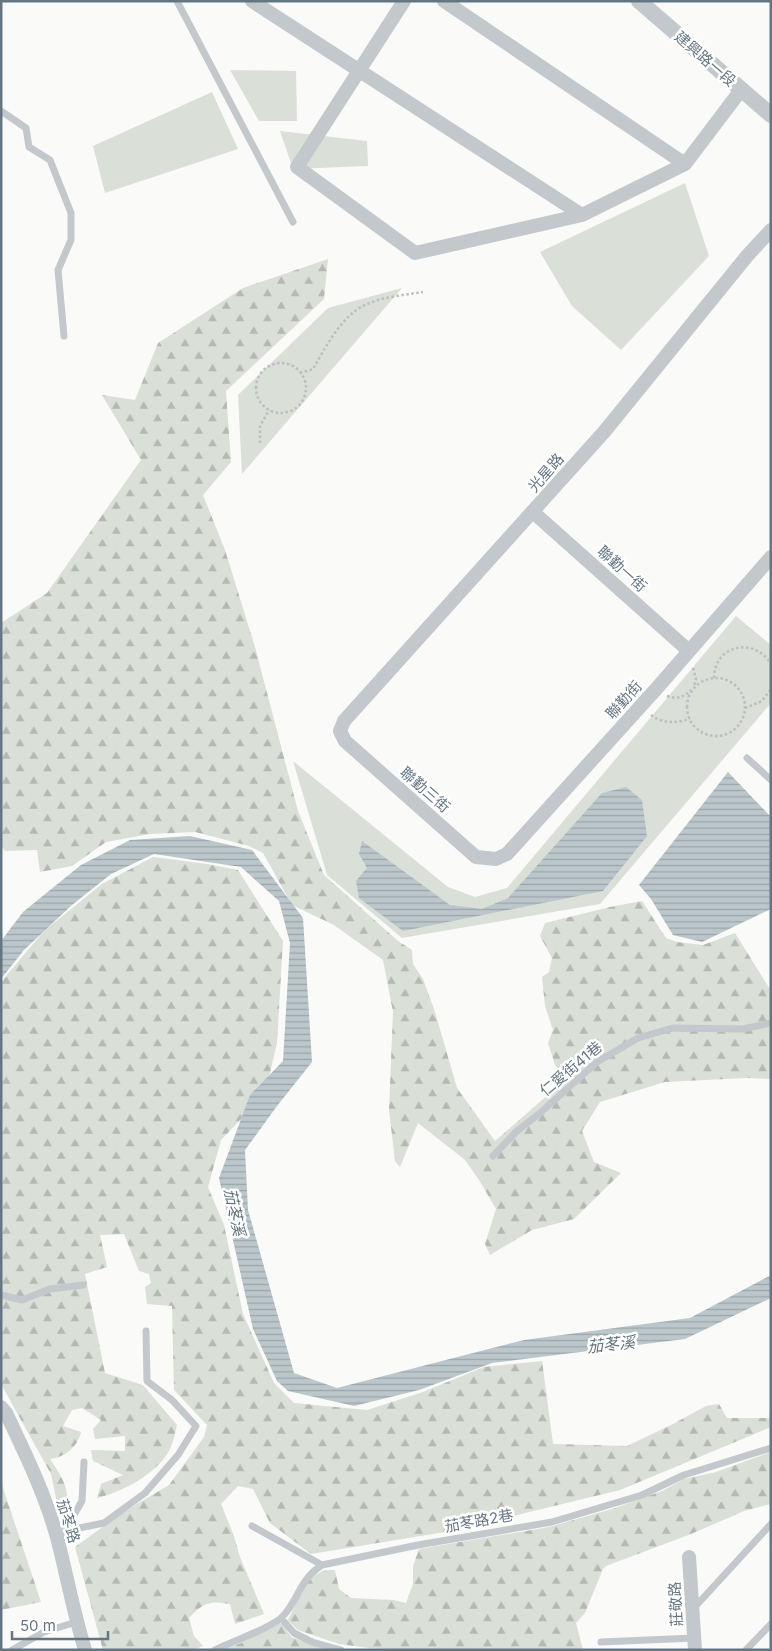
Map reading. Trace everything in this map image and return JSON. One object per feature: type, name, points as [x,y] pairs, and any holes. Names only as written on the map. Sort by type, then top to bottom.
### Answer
[{"type":"street","points":[[252,1],[582,215]]},
{"type":"street","points":[[404,1],[297,168],[415,254],[582,215],[685,164],[741,90]]},
{"type":"street","points":[[444,1],[685,164]]},
{"type":"street","name":"建興路一段","points":[[639,1],[771,116]]},
{"type":"street","name":"光星路","points":[[340,731],[344,721],[604,432],[747,256],[771,230]]},
{"type":"street","name":"聯勤一街","points":[[533,512],[686,654]]},
{"type":"street","name":"聯勤街","points":[[496,860],[507,854],[657,688],[771,557]]},
{"type":"street","name":"聯勤三街","points":[[340,731],[345,741],[476,857],[496,860]]},
{"type":"street","name":"茄苳路","points":[[1,1407],[6,1413],[38,1481],[61,1536],[76,1622],[85,1650]]},
{"type":"street","name":"莊敬路","points":[[690,1557],[694,1644]]},
{"type":"lane","points":[[177,1],[292,222]]},
{"type":"lane","points":[[1,111],[26,128],[29,147],[50,160],[71,213],[71,240],[58,270],[64,336]]},
{"type":"lane","points":[[747,758],[771,780]]},
{"type":"lane","name":"仁愛街41巷","points":[[493,1156],[517,1130],[539,1114],[597,1062],[638,1038],[673,1028],[744,1029],[771,1023]]},
{"type":"lane","points":[[1,1295],[22,1300],[50,1289],[83,1285]]},
{"type":"lane","points":[[61,1536],[104,1523],[145,1493],[178,1454],[196,1426],[172,1400],[147,1380],[146,1331]]},
{"type":"lane","name":"茄苳路2巷","points":[[322,1565],[418,1545],[552,1522],[642,1495],[684,1475],[771,1448]]},
{"type":"lane","points":[[61,1536],[82,1501],[84,1462]]},
{"type":"lane","points":[[692,1610],[771,1524]]},
{"type":"lane","points":[[215,1650],[281,1618],[304,1582],[322,1565],[252,1526]]},
{"type":"lane","points":[[281,1618],[294,1633],[312,1642],[341,1650]]},
{"type":"lane","points":[[12,1650],[44,1632],[76,1622]]},
{"type":"lane","points":[[746,1650],[771,1624]]},
{"type":"lane","points":[[601,1642],[694,1644]]},
{"type":"path","points":[[300,372],[313,369],[342,324],[362,306],[380,300],[423,292]]},
{"type":"path","points":[[275,364],[284,364],[300,372],[305,384],[305,392],[298,406],[284,413],[276,413],[262,404],[256,389],[257,381],[267,367],[275,364]]},
{"type":"path","points":[[260,443],[260,426],[269,410]]},
{"type":"path","points":[[714,678],[717,663],[722,655],[740,647],[750,647],[759,650],[771,664]]},
{"type":"path","points":[[657,688],[666,696],[676,698],[685,696],[694,688],[701,682],[714,678],[729,680],[742,693],[745,708],[742,722],[727,734],[717,736],[707,735],[698,730],[690,719],[687,705],[689,696],[694,688],[696,679],[695,671],[686,654]]},
{"type":"path","points":[[745,708],[762,701],[771,689]]},
{"type":"path","points":[[640,706],[656,718],[668,723],[690,719]]},
{"type":"green space","points":[[230,70],[296,71],[297,121],[259,121]]},
{"type":"green space","points":[[212,92],[238,149],[105,193],[93,146]]},
{"type":"green space","points":[[280,131],[367,141],[368,166],[293,169]]},
{"type":"green space","points":[[685,183],[709,256],[621,350],[572,306],[540,252]]},
{"type":"green space","points":[[328,259],[324,299],[226,391],[231,462],[203,495],[225,550],[255,647],[298,811],[324,875],[398,941],[412,950],[413,964],[423,979],[435,1012],[457,1088],[495,1141],[566,1079],[555,1065],[548,1043],[553,1030],[545,1006],[542,977],[549,972],[552,958],[540,936],[545,923],[642,901],[666,938],[677,942],[703,945],[735,933],[771,991],[771,1079],[746,1078],[665,1082],[600,1102],[582,1131],[594,1162],[621,1173],[574,1219],[532,1230],[490,1255],[485,1244],[496,1209],[465,1160],[418,1123],[400,1167],[395,1161],[389,1110],[393,1012],[383,960],[334,925],[292,905],[263,853],[249,846],[195,832],[150,834],[106,842],[72,866],[40,872],[37,850],[5,851],[1,845],[1,623],[47,593],[141,460],[102,395],[135,400],[158,343],[243,288]]},
{"type":"green space","points":[[402,288],[242,474],[238,395],[328,308]]},
{"type":"green space","points":[[736,616],[771,645],[771,703],[600,904],[402,938],[327,875],[293,761],[448,887],[475,897],[507,888]]},
{"type":"green space","points":[[153,857],[238,870],[283,941],[277,1043],[265,1094],[221,1140],[208,1187],[224,1225],[243,1314],[274,1383],[294,1403],[367,1410],[423,1392],[484,1367],[542,1361],[553,1444],[627,1446],[706,1406],[719,1404],[727,1418],[769,1418],[771,1392],[771,1427],[620,1490],[451,1531],[311,1554],[270,1523],[253,1489],[238,1486],[221,1504],[240,1557],[264,1614],[235,1624],[230,1604],[211,1603],[198,1609],[189,1618],[194,1636],[203,1646],[193,1650],[103,1650],[75,1547],[122,1513],[169,1485],[204,1437],[207,1425],[174,1390],[172,1306],[147,1304],[145,1287],[151,1283],[149,1274],[139,1271],[124,1234],[100,1235],[107,1267],[85,1274],[105,1373],[143,1385],[177,1425],[169,1451],[155,1468],[127,1487],[97,1498],[101,1484],[123,1475],[93,1461],[91,1450],[125,1451],[125,1436],[95,1439],[93,1429],[101,1420],[82,1408],[72,1410],[63,1426],[81,1432],[77,1443],[65,1454],[50,1459],[66,1487],[67,1501],[60,1517],[51,1474],[1,1384],[1,982],[44,931],[102,884]]},
{"type":"green space","points":[[771,1452],[771,1504],[744,1511],[691,1534],[606,1566],[603,1569],[585,1613],[576,1623],[583,1650],[417,1650],[369,1648],[339,1644],[298,1630],[288,1620],[305,1586],[323,1571],[335,1570],[339,1589],[351,1598],[394,1600],[406,1603],[413,1584],[413,1566],[419,1549],[549,1527],[612,1509],[662,1491],[684,1479],[716,1472]]},
{"type":"green space","points":[[1,1482],[41,1602],[1,1610]]},
{"type":"green space","points":[[279,1623],[283,1624],[291,1637],[327,1650],[222,1650],[241,1643]]},
{"type":"water","points":[[728,772],[771,817],[771,909],[702,942],[673,935],[651,899],[639,885]]},
{"type":"water","points":[[626,787],[642,800],[647,836],[603,891],[403,931],[359,898],[356,881],[367,868],[359,854],[362,841],[450,905],[482,909],[508,898],[602,793]]},
{"type":"water","name":"茄苳溪","points":[[190,836],[252,850],[303,918],[312,1062],[245,1150],[248,1210],[294,1373],[337,1388],[524,1340],[690,1318],[771,1275],[771,1298],[685,1339],[492,1363],[419,1390],[354,1406],[288,1391],[277,1381],[253,1329],[219,1178],[250,1095],[283,1061],[290,943],[279,901],[241,867],[154,854],[111,874],[72,905],[24,950],[1,979],[1,941],[23,912],[81,865],[130,840]]}]
